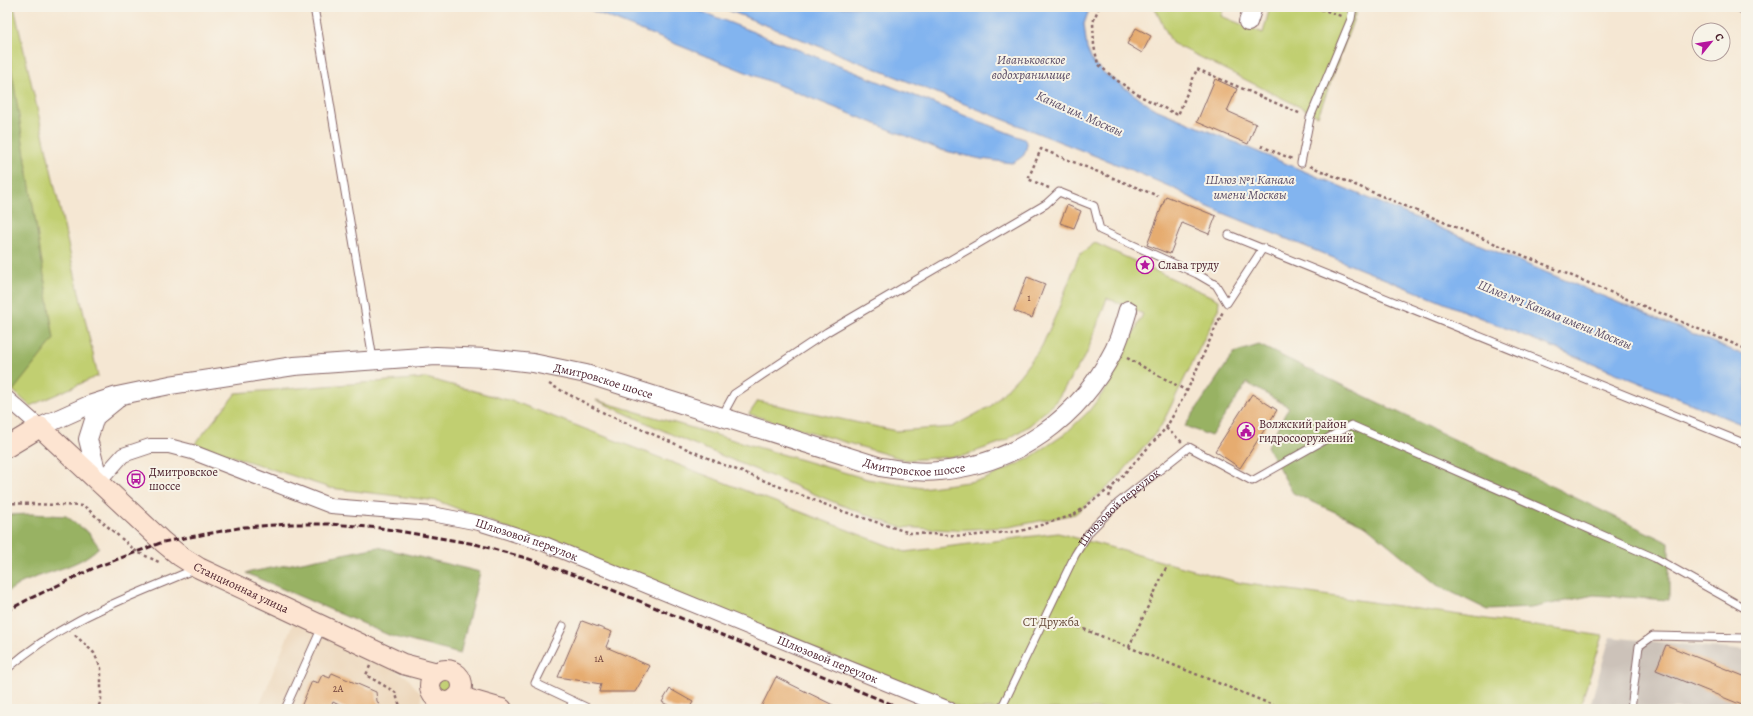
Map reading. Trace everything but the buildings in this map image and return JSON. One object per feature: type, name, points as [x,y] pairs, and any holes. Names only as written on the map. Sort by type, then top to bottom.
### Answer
[{"type":"main road","name":"Дмитровское шоссе","points":[[7,447],[40,427]]},
{"type":"main road","name":"Станционная улица","points":[[40,427],[163,542],[180,556],[191,571],[322,626],[403,664],[432,691]]},
{"type":"main road","points":[[453,698],[458,676],[446,670],[432,691],[437,700],[453,698],[472,700],[499,708]]},
{"type":"street","name":"Дмитровское шоссе","points":[[40,427],[89,405],[125,394],[170,385],[294,366],[436,356],[487,358],[533,363],[586,374],[881,466],[918,471],[939,471],[993,459],[1020,448],[1044,434],[1063,419],[1081,400],[1097,378],[1114,349],[1128,310]]},
{"type":"street","points":[[99,482],[88,439],[96,417],[104,409],[125,394]]},
{"type":"street","points":[[7,398],[40,427]]},
{"type":"street","name":"Шлюзовой переулок","points":[[99,482],[123,455],[150,446],[169,446],[192,452],[331,506],[432,514],[479,523],[542,543],[949,709]]},
{"type":"lane","points":[[314,7],[373,360]]},
{"type":"lane","points":[[1301,163],[1310,118],[1351,19],[1353,7]]},
{"type":"lane","points":[[1738,7],[1746,12]]},
{"type":"lane","points":[[722,417],[734,394],[815,340],[1046,204],[1059,192],[1094,206],[1100,230],[1197,274],[1216,285],[1226,303],[1263,248]]},
{"type":"lane","points":[[1229,235],[1746,444]]},
{"type":"lane","points":[[1189,447],[1252,481],[1350,425],[1655,558],[1746,609]]},
{"type":"lane","name":"Шлюзовой переулок","points":[[1001,709],[1075,555],[1090,531],[1118,503],[1189,447]]},
{"type":"lane","points":[[7,669],[23,655],[57,631],[88,614],[191,571]]},
{"type":"lane","points":[[285,709],[322,626]]},
{"type":"lane","points":[[563,626],[535,683],[590,709]]},
{"type":"lane","points":[[1631,709],[1639,646],[1653,636],[1746,638]]},
{"type":"lane","points":[[569,709],[572,701]]},
{"type":"path","points":[[1099,7],[1093,22],[1094,46],[1098,64],[1115,79],[1140,96],[1178,115],[1197,69],[1310,118]]},
{"type":"path","points":[[1315,7],[1351,19]]},
{"type":"path","points":[[1261,146],[1746,349]]},
{"type":"path","points":[[1059,192],[1028,179],[1041,149],[1158,196]]},
{"type":"path","points":[[546,382],[606,414],[724,465],[842,511],[910,533],[967,536],[1021,531],[1074,515],[1113,486],[1166,428],[1187,391],[1226,303]]},
{"type":"path","points":[[1121,355],[1187,391]]},
{"type":"path","points":[[1166,428],[1189,447]]},
{"type":"path","points":[[1100,520],[1113,486]]},
{"type":"path","points":[[7,503],[84,506],[136,552],[191,571]]},
{"type":"path","points":[[1129,647],[1166,568]]},
{"type":"path","points":[[1047,614],[1283,709]]},
{"type":"path","points":[[69,638],[76,634],[94,653],[101,668],[101,701],[97,709]]},
{"type":"shaded area","points":[[293,623],[375,659],[407,677],[421,694],[422,709],[258,709]]},
{"type":"shaded area","points":[[1610,637],[1746,651],[1746,709],[1589,709]]},
{"type":"green space","points":[[7,7],[14,7],[98,376],[30,406],[7,385]]},
{"type":"green space","points":[[1156,7],[1224,7],[1221,16],[1263,33],[1270,7],[1358,7],[1318,116],[1172,43],[1155,9]]},
{"type":"green space","points":[[7,40],[54,339],[13,391],[7,385]]},
{"type":"green space","points":[[1095,243],[1219,300],[1218,311],[1160,428],[1114,482],[1075,514],[1009,527],[952,530],[899,527],[836,503],[684,440],[596,400],[867,479],[922,488],[983,480],[1028,459],[1065,434],[1089,411],[1108,386],[1143,314],[1107,298],[1087,353],[1056,401],[1030,425],[1005,441],[963,456],[906,460],[749,414],[758,401],[896,431],[952,427],[991,406],[1020,375],[1042,346],[1058,310],[1079,255]]},
{"type":"green space","points":[[1259,345],[1669,543],[1669,600],[1594,595],[1531,608],[1488,610],[1437,585],[1366,526],[1293,493],[1267,447],[1289,407],[1247,383],[1211,436],[1185,426],[1234,353]]},
{"type":"green space","name":"СТ Дружба","points":[[426,378],[515,402],[905,552],[1058,533],[1241,583],[1603,636],[1579,709],[966,709],[438,501],[330,488],[195,444],[236,393]]},
{"type":"green space","points":[[31,514],[66,516],[89,533],[99,547],[75,563],[26,581],[7,592],[7,515]]},
{"type":"green space","points":[[378,547],[480,572],[460,654],[391,636],[246,573]]},
{"type":"green space","points":[[446,677],[452,680],[455,686],[452,692],[446,695],[440,692],[437,686],[440,680]]},
{"type":"water","points":[[583,7],[690,7],[1024,139],[1027,142],[1027,145],[1024,155],[1012,163],[981,159],[941,150]]},
{"type":"water","points":[[720,7],[1090,7],[1084,24],[1087,49],[1093,62],[1104,73],[1153,108],[1746,356],[1746,426],[1206,206],[1173,188],[1136,172]]},
{"type":"railway","points":[[7,611],[94,568],[163,542],[244,527],[290,524],[331,524],[380,528],[475,544],[526,558],[583,578],[903,709]]},
{"type":"place","name":"Слава труду","points":[[1145,265]]},
{"type":"place","name":"Волжский район гидросооружений","points":[[1246,431]]},
{"type":"place","name":"Дмитровское шоссе","points":[[136,479]]},
{"type":"water label","name":"Иваньковское водохранилище","points":[[1031,66]]},
{"type":"water label","name":"Канал им. Москвы","points":[[1080,113]]},
{"type":"water label","name":"Шлюз №1 Канала имени Москвы","points":[[1250,186]]},
{"type":"water label","name":"Шлюз №1 Канала имени Москвы","points":[[1555,314]]}]
